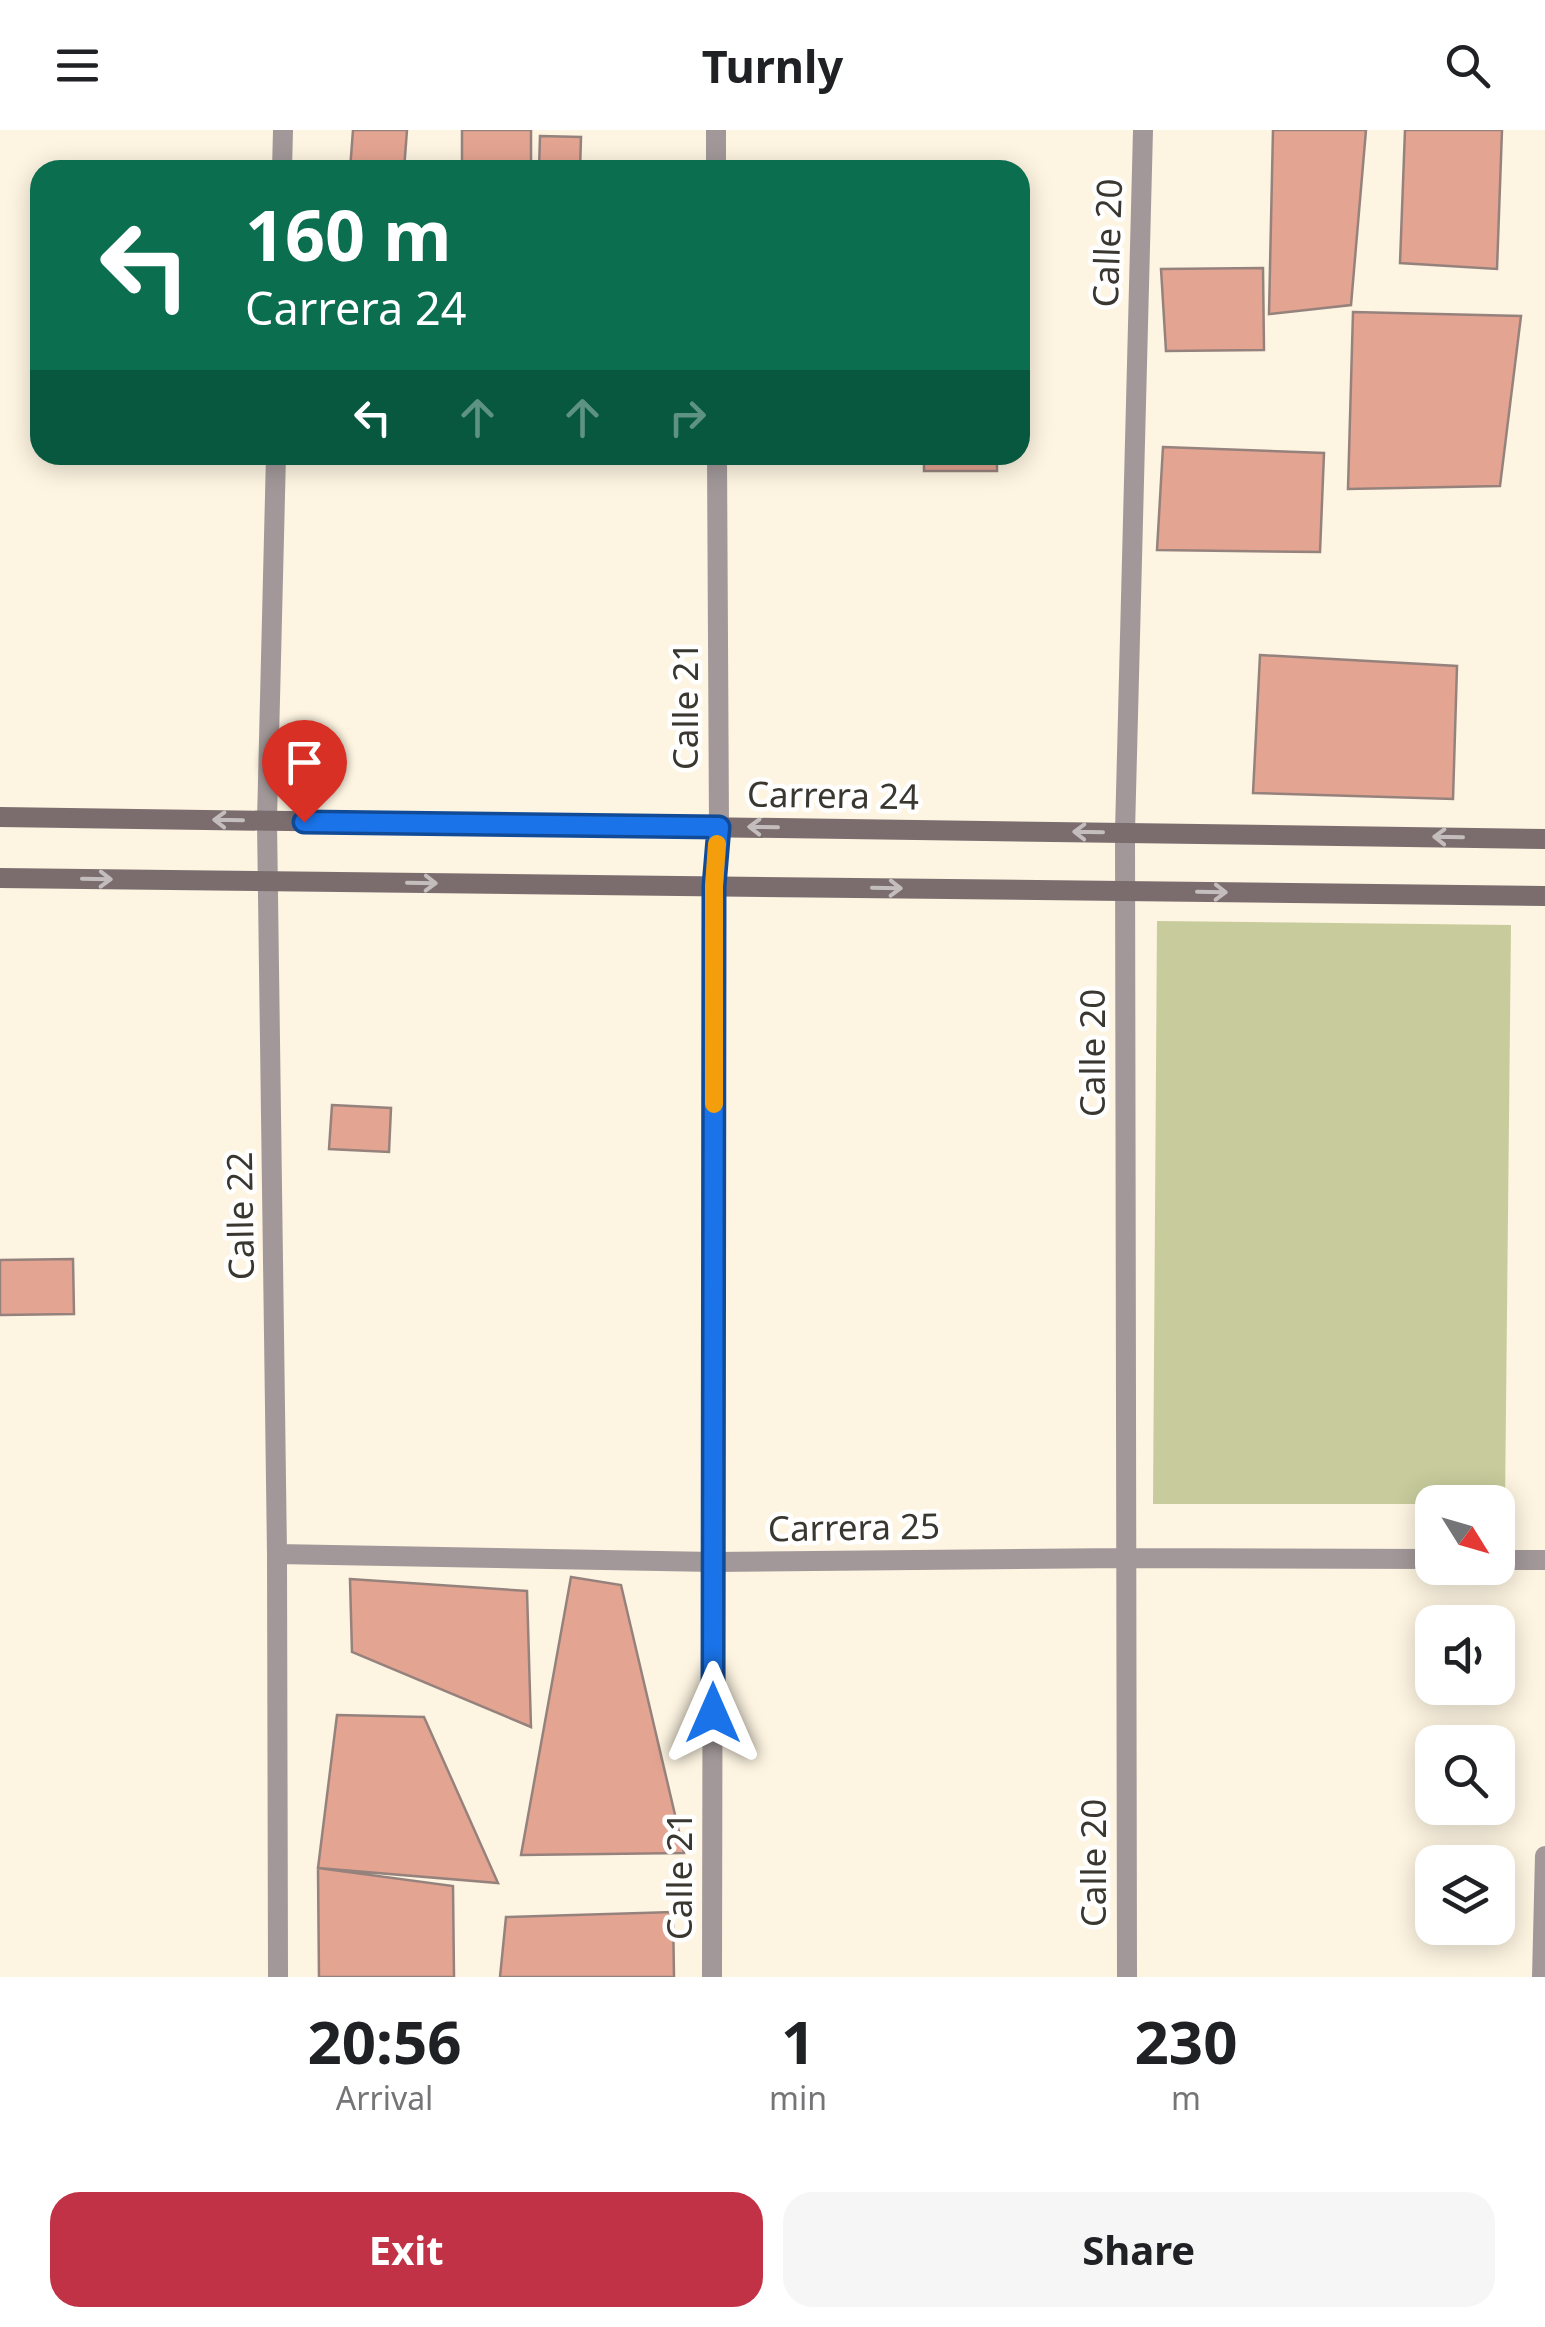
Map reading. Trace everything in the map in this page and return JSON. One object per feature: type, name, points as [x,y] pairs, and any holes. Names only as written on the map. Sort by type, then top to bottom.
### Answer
[{"type":"street","points":[[282,160],[283,130]]},
{"type":"street","points":[[716,130],[716,160]]},
{"type":"street","name":"Calle 20","points":[[1127,1977],[1124,832],[1143,130]]},
{"type":"street","name":"Calle 22","points":[[276,465],[267,821],[277,1554],[278,1977]]},
{"type":"street","name":"Calle 21","points":[[712,1977],[714,886],[719,827],[717,465]]},
{"type":"street","name":"Carrera 24","points":[[0,817],[1545,839]]},
{"type":"street","points":[[0,878],[1545,896]]},
{"type":"street","name":"Carrera 25","points":[[277,1554],[714,1562],[1415,1559]]},
{"type":"street","points":[[1515,1560],[1545,1560]]},
{"type":"street","points":[[1542,1977],[1545,1856]]},
{"type":"green space","points":[[1157,921],[1511,925],[1505,1485],[1415,1485],[1415,1504],[1153,1504]]},
{"type":"building","points":[[353,130],[407,130],[405,160],[351,160]]},
{"type":"building","points":[[462,130],[531,130],[531,160],[462,160]]},
{"type":"building","points":[[1273,130],[1366,130],[1351,305],[1269,314]]},
{"type":"building","points":[[1405,130],[1502,130],[1497,269],[1400,263]]},
{"type":"building","points":[[540,136],[581,137],[580,160],[539,160]]},
{"type":"building","points":[[1263,268],[1264,350],[1166,351],[1161,269]]},
{"type":"building","points":[[1353,312],[1521,316],[1500,486],[1348,489]]},
{"type":"building","points":[[1163,447],[1324,453],[1320,552],[1157,550]]},
{"type":"building","points":[[924,465],[997,465],[997,471],[924,471]]},
{"type":"building","points":[[1260,655],[1457,666],[1453,799],[1253,793]]},
{"type":"building","points":[[332,1105],[391,1108],[389,1152],[329,1149]]},
{"type":"building","points":[[73,1259],[74,1314],[0,1315],[0,1260]]},
{"type":"building","points":[[571,1577],[621,1585],[684,1853],[521,1855]]},
{"type":"building","points":[[350,1579],[527,1591],[531,1727],[352,1652]]},
{"type":"building","points":[[337,1715],[424,1717],[498,1883],[318,1868]]},
{"type":"building","points":[[318,1868],[453,1886],[454,1977],[319,1977]]},
{"type":"building","points":[[673,1912],[674,1977],[500,1977],[506,1917]]},
{"type":"slow traffic","points":[[714,1104],[717,844]]},
{"type":"route","points":[[304,822],[719,827],[714,886],[713,1713]]}]
